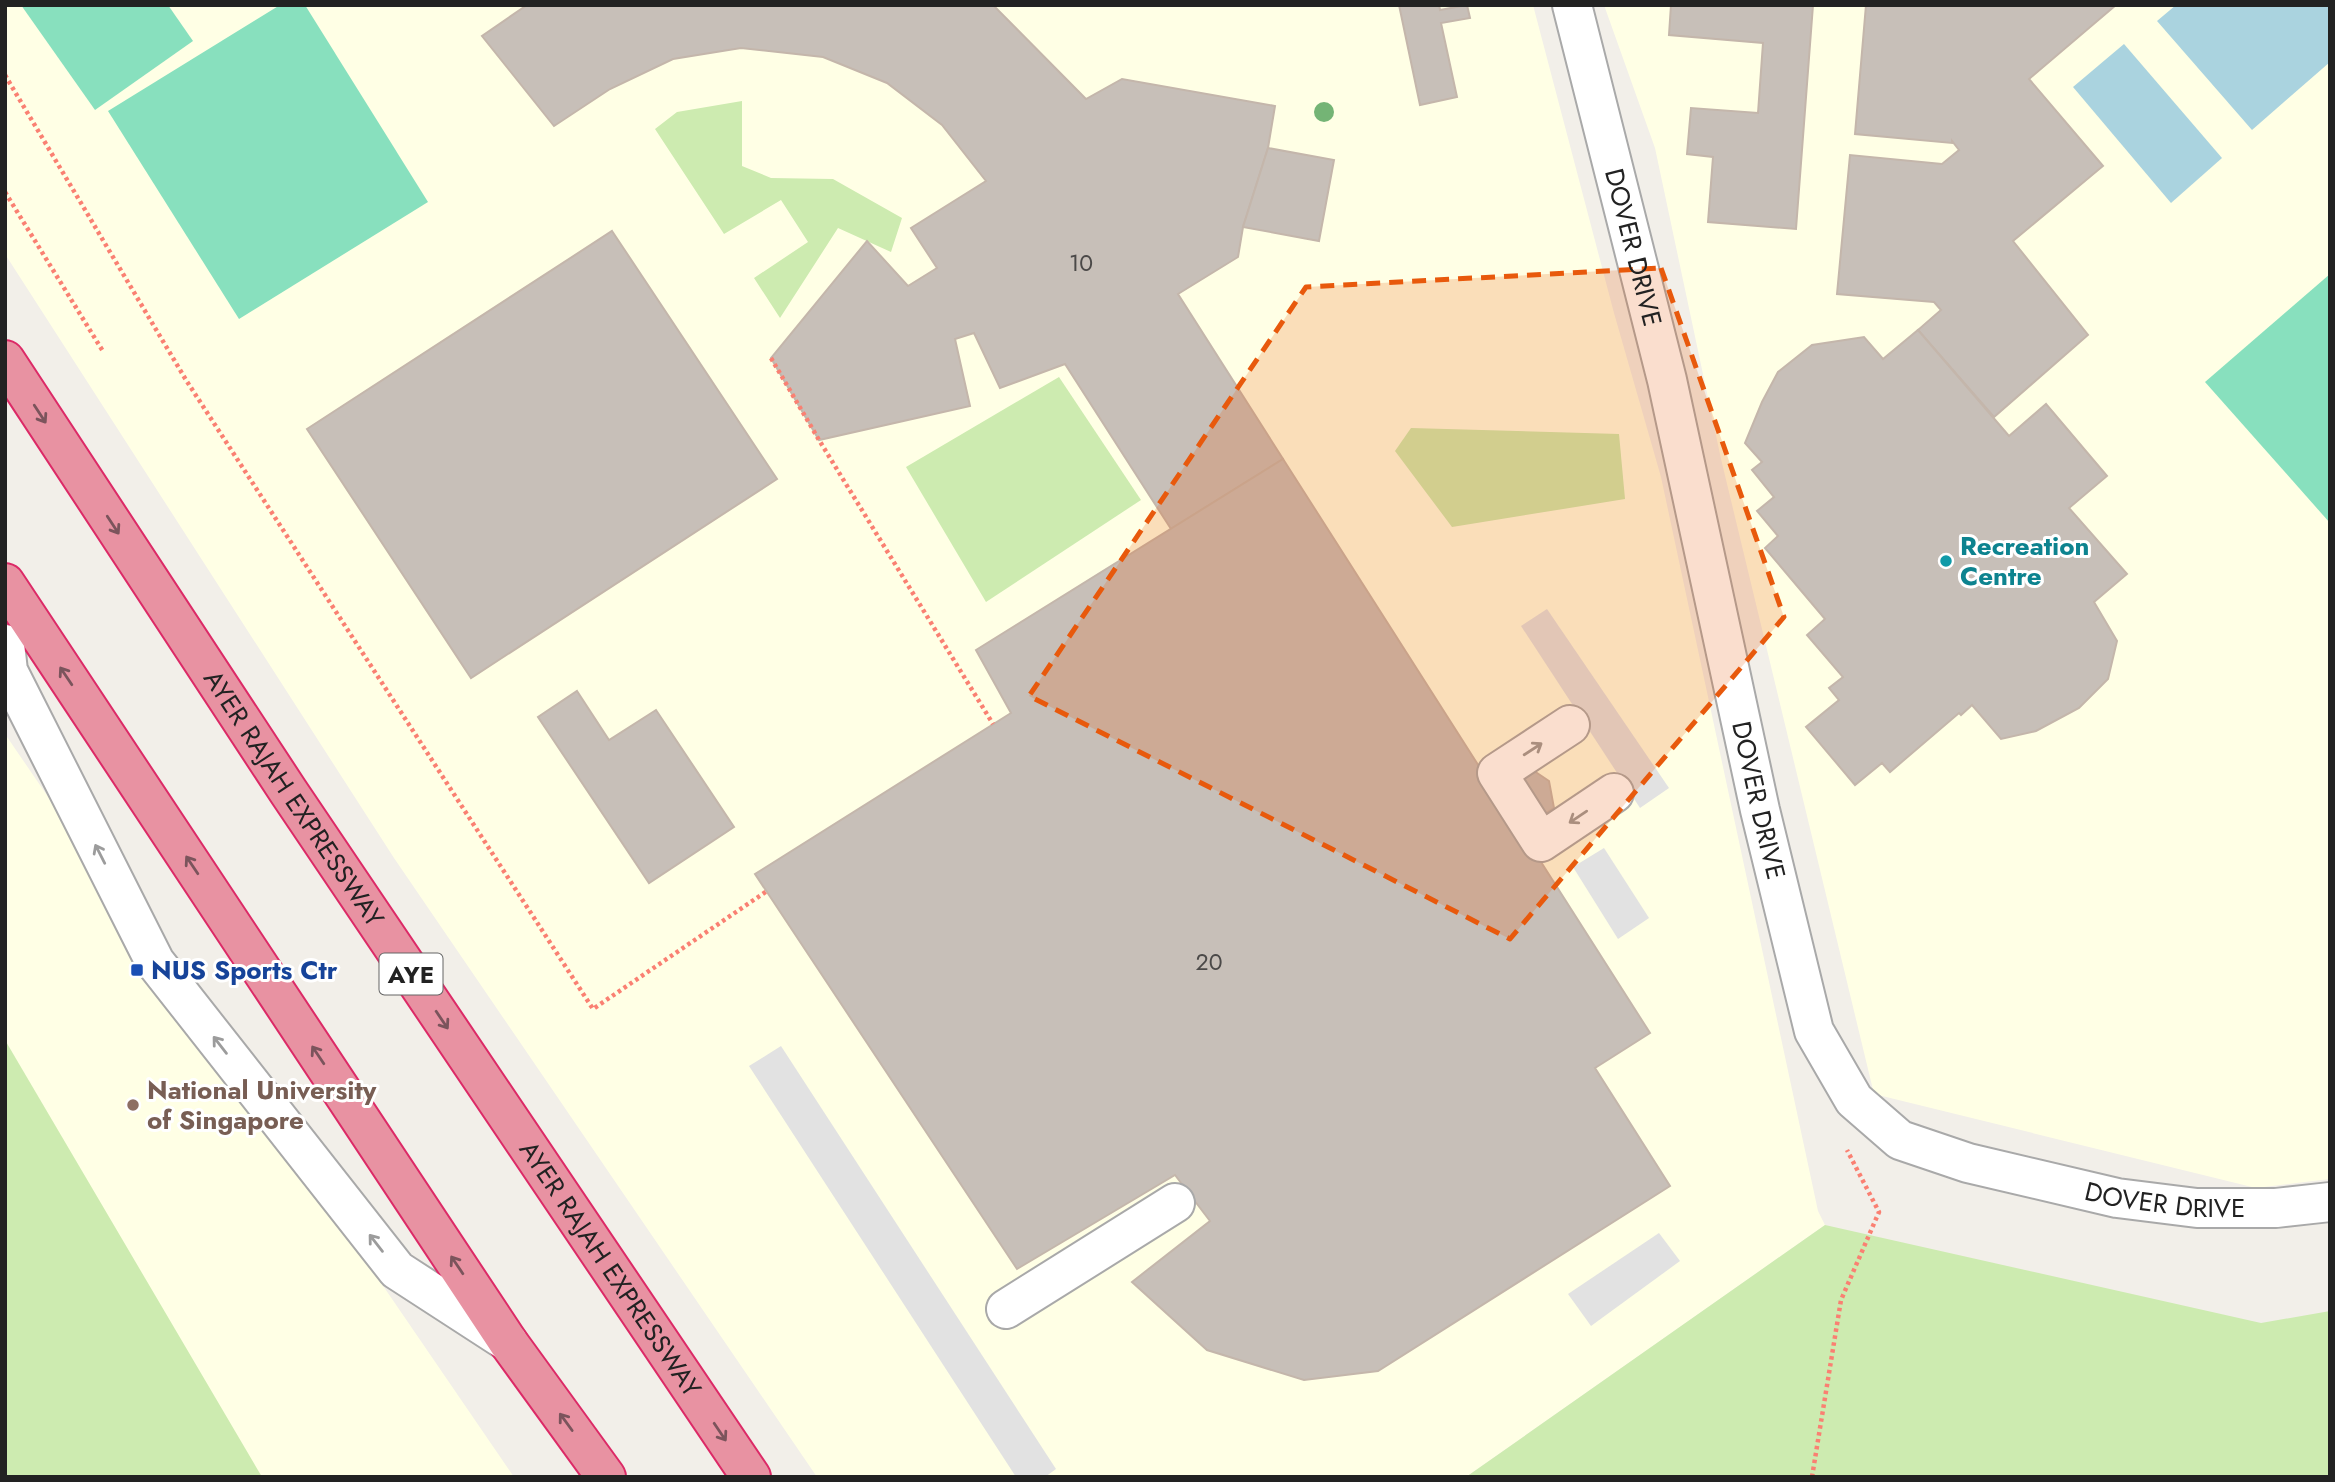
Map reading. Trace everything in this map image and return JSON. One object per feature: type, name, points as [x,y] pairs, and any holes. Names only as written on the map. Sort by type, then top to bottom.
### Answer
[{"type":"highway","name":"AYER RAJAH EXPRESSWAY","points":[[5,360],[288,791],[751,1477]]},
{"type":"highway","points":[[5,583],[508,1342],[606,1477]]},
{"type":"lane","name":"DOVER DRIVE","points":[[1572,5],[1667,380],[1760,810],[1814,1031],[1854,1100],[1900,1140],[1968,1163],[2117,1198],[2197,1208],[2277,1208],[2330,1202]]},
{"type":"lane","points":[[5,644],[8,671],[155,962],[397,1270],[508,1342]]},
{"type":"lane","points":[[1570,725],[1497,773],[1541,842],[1614,793]]},
{"type":"lane","points":[[1006,1309],[1175,1203]]},
{"type":"path","points":[[5,75],[186,380],[593,1009],[767,891]]},
{"type":"path","points":[[5,191],[104,353]]},
{"type":"path","points":[[771,358],[993,724]]},
{"type":"path","points":[[1812,1477],[1841,1300],[1879,1212]]},
{"type":"highlighted area","points":[[1661,268],[1784,617],[1510,939],[1029,696],[1306,287]]},
{"type":"shaded area","points":[[5,5],[1533,5],[1614,313],[1661,477],[1818,1211],[1825,1225],[1466,1477],[817,1477],[394,858],[5,254]]},
{"type":"shaded area","points":[[1604,5],[2330,5],[2330,1179],[2256,1188],[1874,1094],[1721,459],[1655,148]]},
{"type":"shaded area","points":[[1547,609],[1669,788],[1640,808],[1521,626]]},
{"type":"shaded area","name":"National University of Singapore","points":[[5,734],[514,1477],[5,1477]]},
{"type":"shaded area","points":[[1604,848],[1649,918],[1618,939],[1573,867]]},
{"type":"shaded area","points":[[781,1046],[1056,1469],[1045,1477],[1016,1477],[749,1066]]},
{"type":"shaded area","points":[[1659,1233],[1680,1261],[1591,1326],[1568,1294]]},
{"type":"green space","points":[[21,5],[168,5],[193,41],[95,110]]},
{"type":"green space","points":[[280,5],[305,5],[428,202],[239,319],[108,111]]},
{"type":"green space","points":[[742,101],[742,166],[771,178],[833,179],[902,218],[891,252],[838,228],[780,318],[754,278],[808,242],[781,200],[724,234],[655,129],[677,112]]},
{"type":"green space","points":[[2330,274],[2330,523],[2205,382]]},
{"type":"green space","points":[[1059,377],[1141,500],[986,602],[906,467]]},
{"type":"green space","points":[[1411,428],[1619,434],[1625,499],[1452,527],[1395,451]]},
{"type":"green space","points":[[5,1040],[262,1477],[5,1477]]},
{"type":"green space","points":[[1825,1225],[2261,1323],[2330,1311],[2330,1477],[1466,1477]]},
{"type":"water","points":[[2176,5],[2330,5],[2330,62],[2252,130],[2157,21]]},
{"type":"water","points":[[2124,44],[2222,158],[2171,203],[2073,87]]},
{"type":"building","points":[[527,5],[993,5],[1086,99],[1122,79],[1275,106],[1268,148],[1243,227],[1238,257],[1178,294],[1283,459],[1171,529],[1065,364],[1000,388],[974,333],[955,339],[970,406],[819,440],[771,358],[867,241],[908,286],[937,268],[911,228],[986,181],[942,125],[887,83],[823,57],[741,48],[673,59],[610,89],[554,126],[482,36]]},
{"type":"building","points":[[1399,5],[1439,5],[1440,10],[1467,5],[1470,18],[1441,23],[1457,97],[1420,105]]},
{"type":"building","points":[[1671,5],[1813,5],[1796,229],[1708,222],[1713,157],[1687,154],[1691,108],[1758,113],[1763,43],[1669,35]]},
{"type":"building","points":[[1866,5],[2116,5],[2029,79],[2103,166],[2013,241],[2088,335],[1994,417],[1918,330],[1941,310],[1934,302],[1837,294],[1850,155],[1942,164],[1959,150],[1952,141],[1855,134]]},
{"type":"building","points":[[1268,148],[1334,160],[1319,241],[1243,227]]},
{"type":"building","points":[[612,231],[777,479],[471,678],[307,429]]},
{"type":"building","name":"Recreation Centre","points":[[1918,330],[2009,436],[2046,404],[2107,476],[2069,508],[2127,574],[2094,602],[2117,641],[2108,679],[2079,708],[2036,731],[2001,739],[1972,705],[1890,772],[1882,763],[1855,785],[1806,727],[1839,700],[1829,688],[1843,677],[1807,635],[1825,619],[1765,548],[1778,536],[1757,511],[1774,497],[1752,470],[1762,462],[1745,443],[1778,372],[1812,345],[1864,337],[1883,359]]},
{"type":"building","points":[[1283,459],[1496,793],[1531,769],[1549,781],[1554,808],[1520,829],[1650,1033],[1595,1068],[1670,1186],[1378,1371],[1304,1380],[1207,1350],[1132,1282],[1210,1221],[1175,1175],[1017,1269],[755,874],[1011,713],[976,650]]},
{"type":"building","points":[[577,691],[609,740],[656,710],[734,827],[649,883],[538,717]]},
{"type":"place","name":"Recreation Centre","points":[[1946,561]]},
{"type":"place","name":"NUS Sports Ctr","points":[[137,970]]},
{"type":"place","name":"National University of Singapore","points":[[133,1105]]}]
